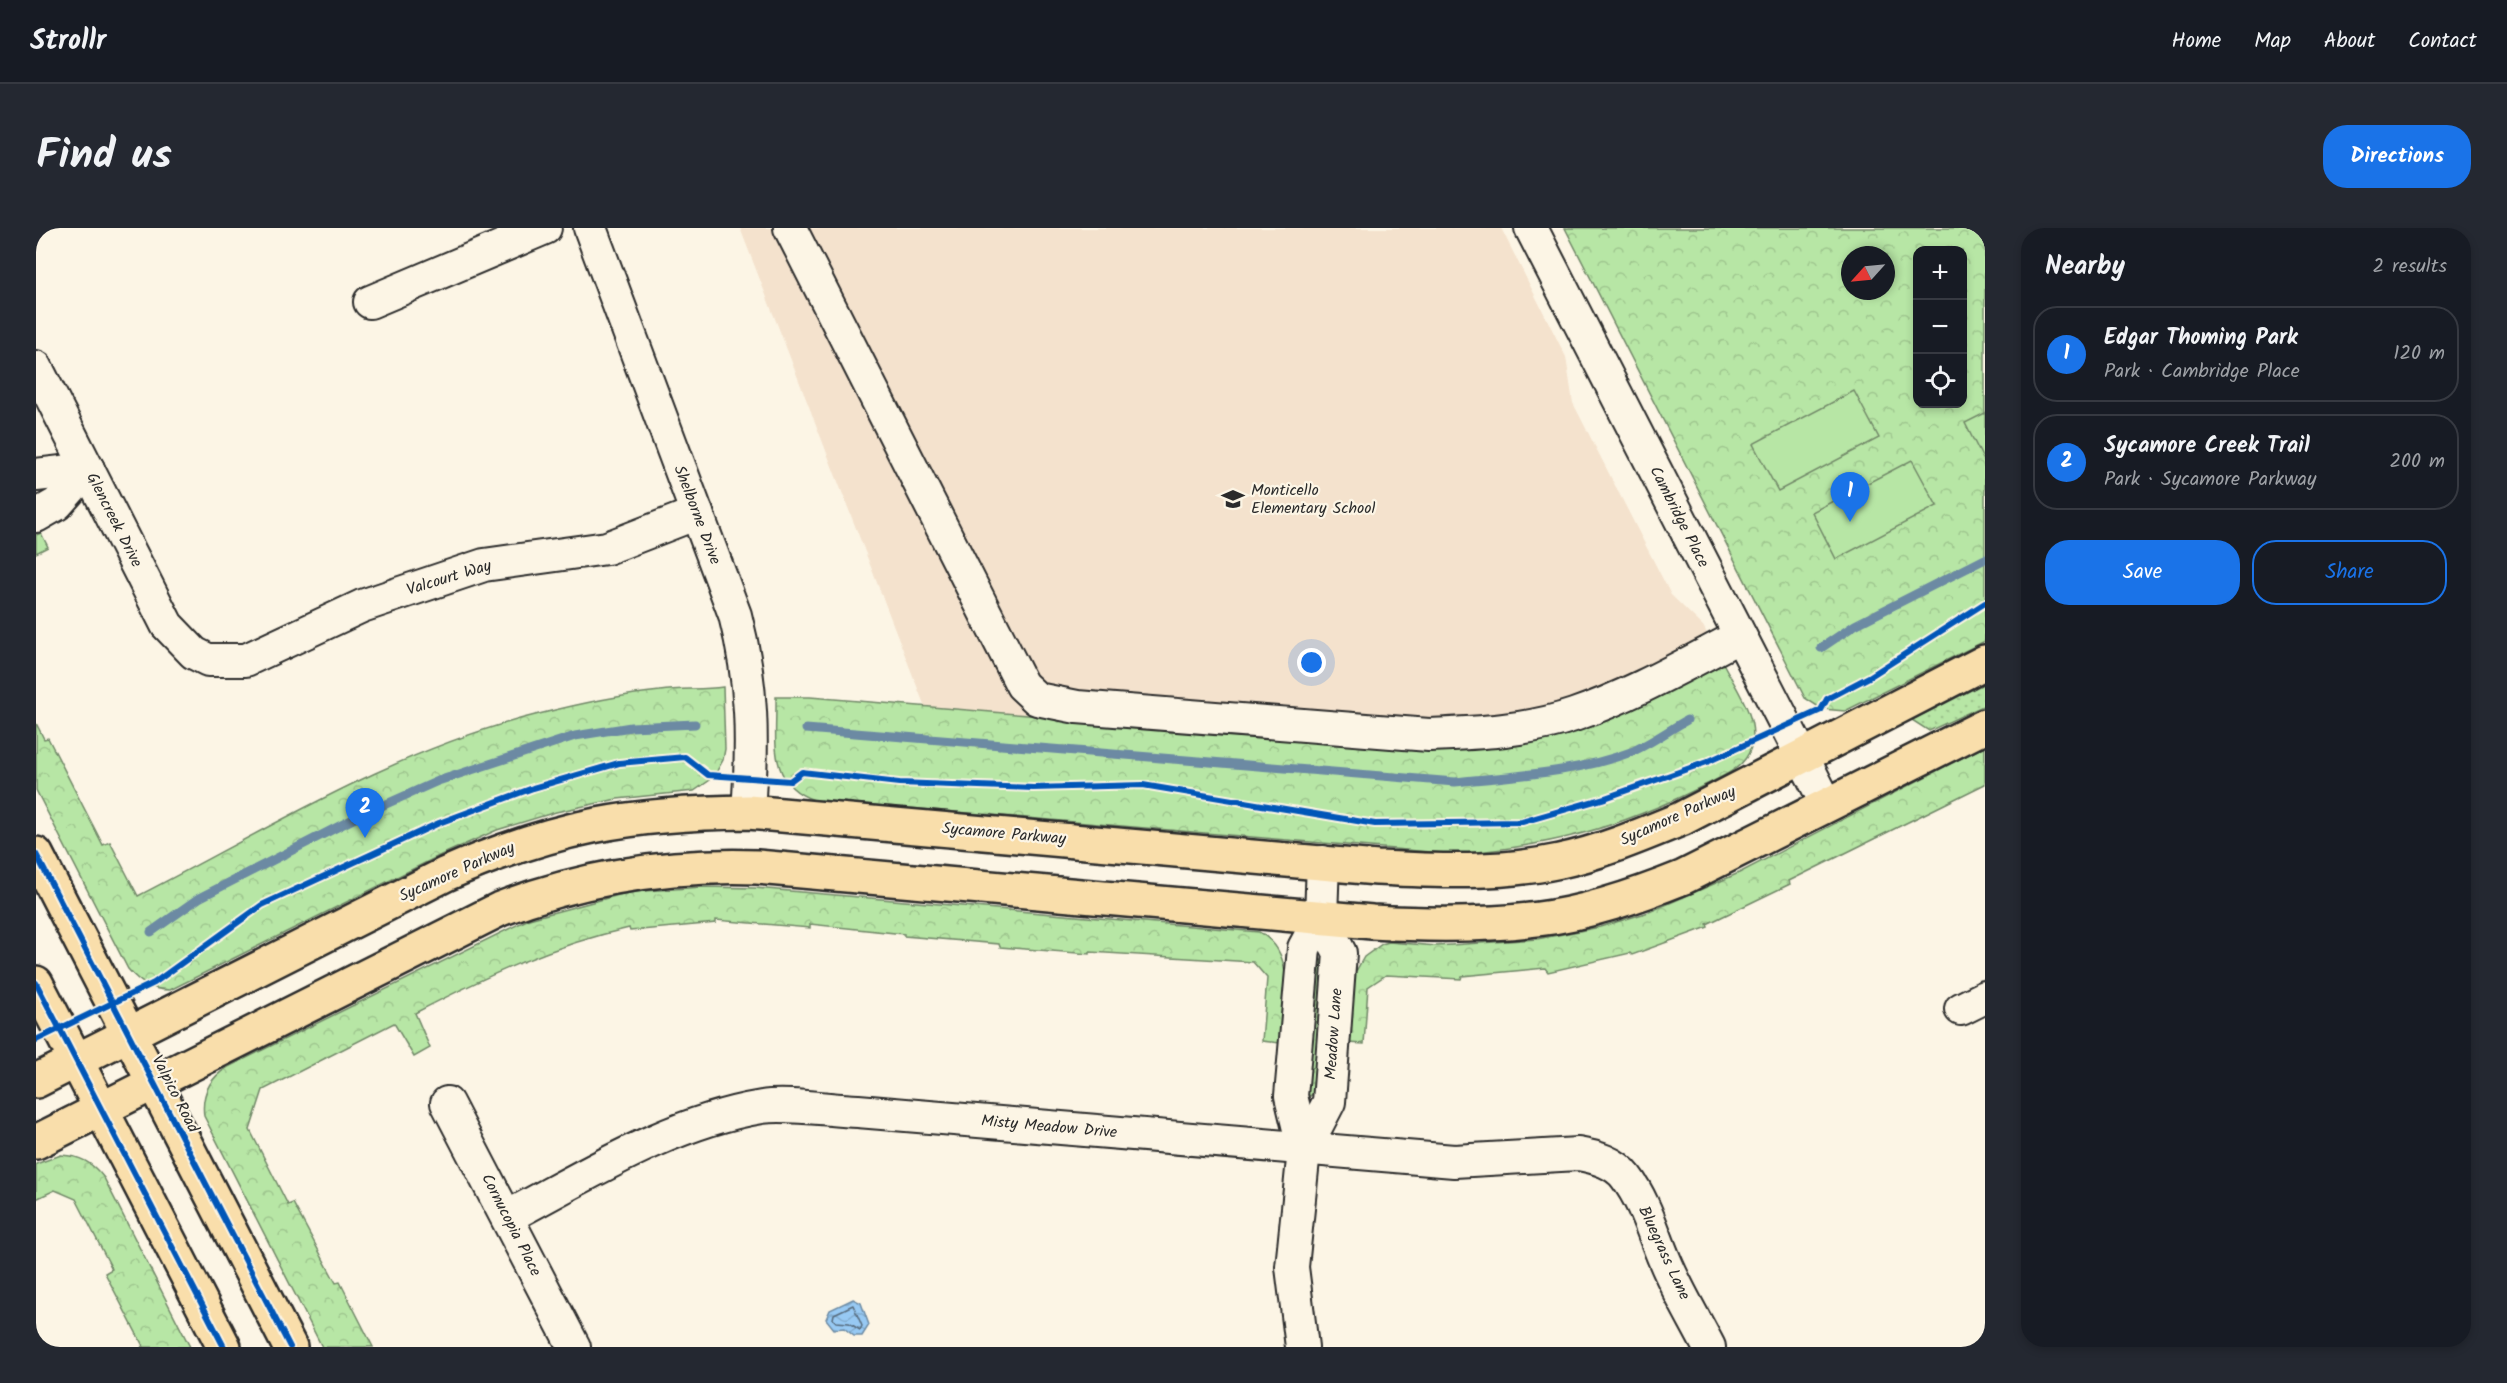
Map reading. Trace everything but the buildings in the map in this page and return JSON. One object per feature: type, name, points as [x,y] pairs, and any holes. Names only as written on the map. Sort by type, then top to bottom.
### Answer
[{"type":"main road","name":"Sycamore Parkway","points":[[36,1081],[446,874],[500,850],[560,831],[612,821],[681,813],[748,812],[1323,862],[1446,871],[1503,869],[1560,861],[1631,840],[1671,823],[1985,662]]},
{"type":"main road","points":[[36,1142],[500,909],[572,885],[617,875],[677,868],[757,867],[1321,917],[1430,925],[1493,923],[1562,914],[1641,894],[1684,878],[1985,726]]},
{"type":"main road","name":"Valpico Road","points":[[36,854],[290,1347]]},
{"type":"main road","points":[[36,983],[224,1347]]},
{"type":"street","points":[[370,302],[545,228]]},
{"type":"street","name":"Shelborne Drive","points":[[590,228],[735,615],[746,656],[750,691],[751,773],[748,812]]},
{"type":"street","points":[[790,228],[1022,686],[1036,699],[1077,707],[1429,735],[1481,733],[1526,727],[1573,716],[1620,697],[1740,636]]},
{"type":"street","name":"Cambridge Place","points":[[1531,228],[1827,805]]},
{"type":"street","name":"Glencreek Drive","points":[[36,366],[167,625],[194,653],[208,660]]},
{"type":"street","points":[[36,475],[88,469]]},
{"type":"street","points":[[36,516],[57,504],[88,469]]},
{"type":"street","name":"Valcourt Way","points":[[208,660],[246,660],[362,606],[484,565],[607,548],[697,513]]},
{"type":"street","points":[[1302,1347],[1292,1267],[1304,1150],[1291,1096],[1304,948],[1321,917],[1323,862]]},
{"type":"street","name":"Cornucopia Place","points":[[447,1103],[574,1347]]},
{"type":"street","name":"Misty Meadow Drive","points":[[507,1217],[604,1166],[693,1125],[764,1107],[858,1111],[1454,1161],[1578,1154],[1595,1156],[1612,1165]]},
{"type":"street","name":"Bluegrass Lane","points":[[1612,1165],[1626,1176],[1647,1215],[1665,1262],[1709,1347]]},
{"type":"shaded area","name":"Monticello Elementary School","points":[[740,228],[1501,228],[1566,357],[1573,403],[1671,595],[1703,626],[1723,663],[1623,712],[1577,731],[1528,743],[1480,748],[1427,748],[925,707]]},
{"type":"green space","points":[[1565,228],[1985,228],[1985,641],[1845,711],[1822,709],[1805,698]]},
{"type":"green space","points":[[1854,391],[1879,438],[1778,491],[1753,444]]},
{"type":"green space","points":[[1985,413],[1985,463],[1965,423]]},
{"type":"green space","points":[[1912,460],[1937,506],[1836,559],[1812,512]]},
{"type":"green space","points":[[41,533],[48,547],[36,553],[36,535]]},
{"type":"green space","points":[[1723,663],[1745,704],[1752,725],[1751,747],[1748,755],[1738,767],[1672,801],[1611,825],[1551,841],[1488,851],[1454,854],[814,800],[799,793],[788,783],[777,758],[776,697],[810,697],[1427,748],[1465,748],[1528,743],[1579,729],[1652,699]]},
{"type":"green space","points":[[1985,683],[1985,705],[1929,731],[1912,720]]},
{"type":"green space","points":[[723,687],[725,749],[723,760],[713,778],[694,791],[617,799],[556,812],[497,830],[441,855],[170,990],[146,985],[128,969],[36,790],[36,723],[44,739],[48,738],[103,845],[110,842],[138,896],[284,818],[384,769],[486,729],[554,710],[614,697],[668,690]]},
{"type":"green space","points":[[1985,746],[1985,784],[1789,881],[1790,884],[1707,924],[1708,927],[1632,955],[1630,953],[1548,972],[1545,968],[1462,976],[1461,979],[1386,975],[1368,987],[1364,1044],[1348,1043],[1355,973],[1364,957],[1382,944],[1389,942],[1437,946],[1537,939],[1600,927],[1649,912],[1739,873]]},
{"type":"green space","points":[[703,887],[755,888],[1259,932],[1272,942],[1280,953],[1284,967],[1286,982],[1280,1043],[1262,1041],[1267,978],[1253,962],[1000,947],[999,944],[904,936],[904,934],[810,924],[810,928],[716,920],[716,923],[630,931],[629,928],[573,943],[519,963],[415,1013],[430,1048],[414,1057],[394,1023],[263,1090],[250,1130],[288,1205],[293,1203],[336,1283],[340,1282],[373,1347],[322,1347],[204,1116],[203,1108],[208,1087],[216,1076],[228,1067],[529,919],[630,892]]},
{"type":"green space","points":[[1321,960],[1325,962],[1316,1091],[1310,1096],[1307,1094],[1317,962]]},
{"type":"green space","points":[[61,1155],[85,1161],[104,1178],[190,1347],[141,1347],[143,1346],[105,1273],[112,1269],[76,1199],[55,1190],[36,1199],[36,1164]]},
{"type":"water","points":[[853,1299],[861,1303],[869,1325],[862,1336],[854,1336],[844,1328],[834,1329],[826,1319],[830,1310]]},
{"type":"waterway","points":[[1821,648],[1855,625],[1985,559]]},
{"type":"waterway","points":[[806,729],[1455,782],[1544,773],[1588,765],[1638,749],[1687,720]]},
{"type":"waterway","points":[[151,932],[199,898],[357,817],[438,781],[575,736],[631,727],[695,724]]},
{"type":"cycle path","points":[[36,1040],[154,983],[262,905],[439,823],[533,788],[619,763],[685,757],[708,775],[790,781],[802,772],[899,783],[1033,788],[1143,785],[1375,824],[1522,822],[1605,798],[1707,762],[1821,710],[1827,699],[1869,677],[1985,603]]},
{"type":"cycle path","points":[[36,854],[290,1347]]},
{"type":"cycle path","points":[[36,983],[224,1347]]},
{"type":"place","name":"Monticello Elementary School","points":[[1233,499]]},
{"type":"place","name":"Edgar Thoming Park","points":[[1850,522]]},
{"type":"place","name":"Sycamore Creek Trail","points":[[365,838]]}]
